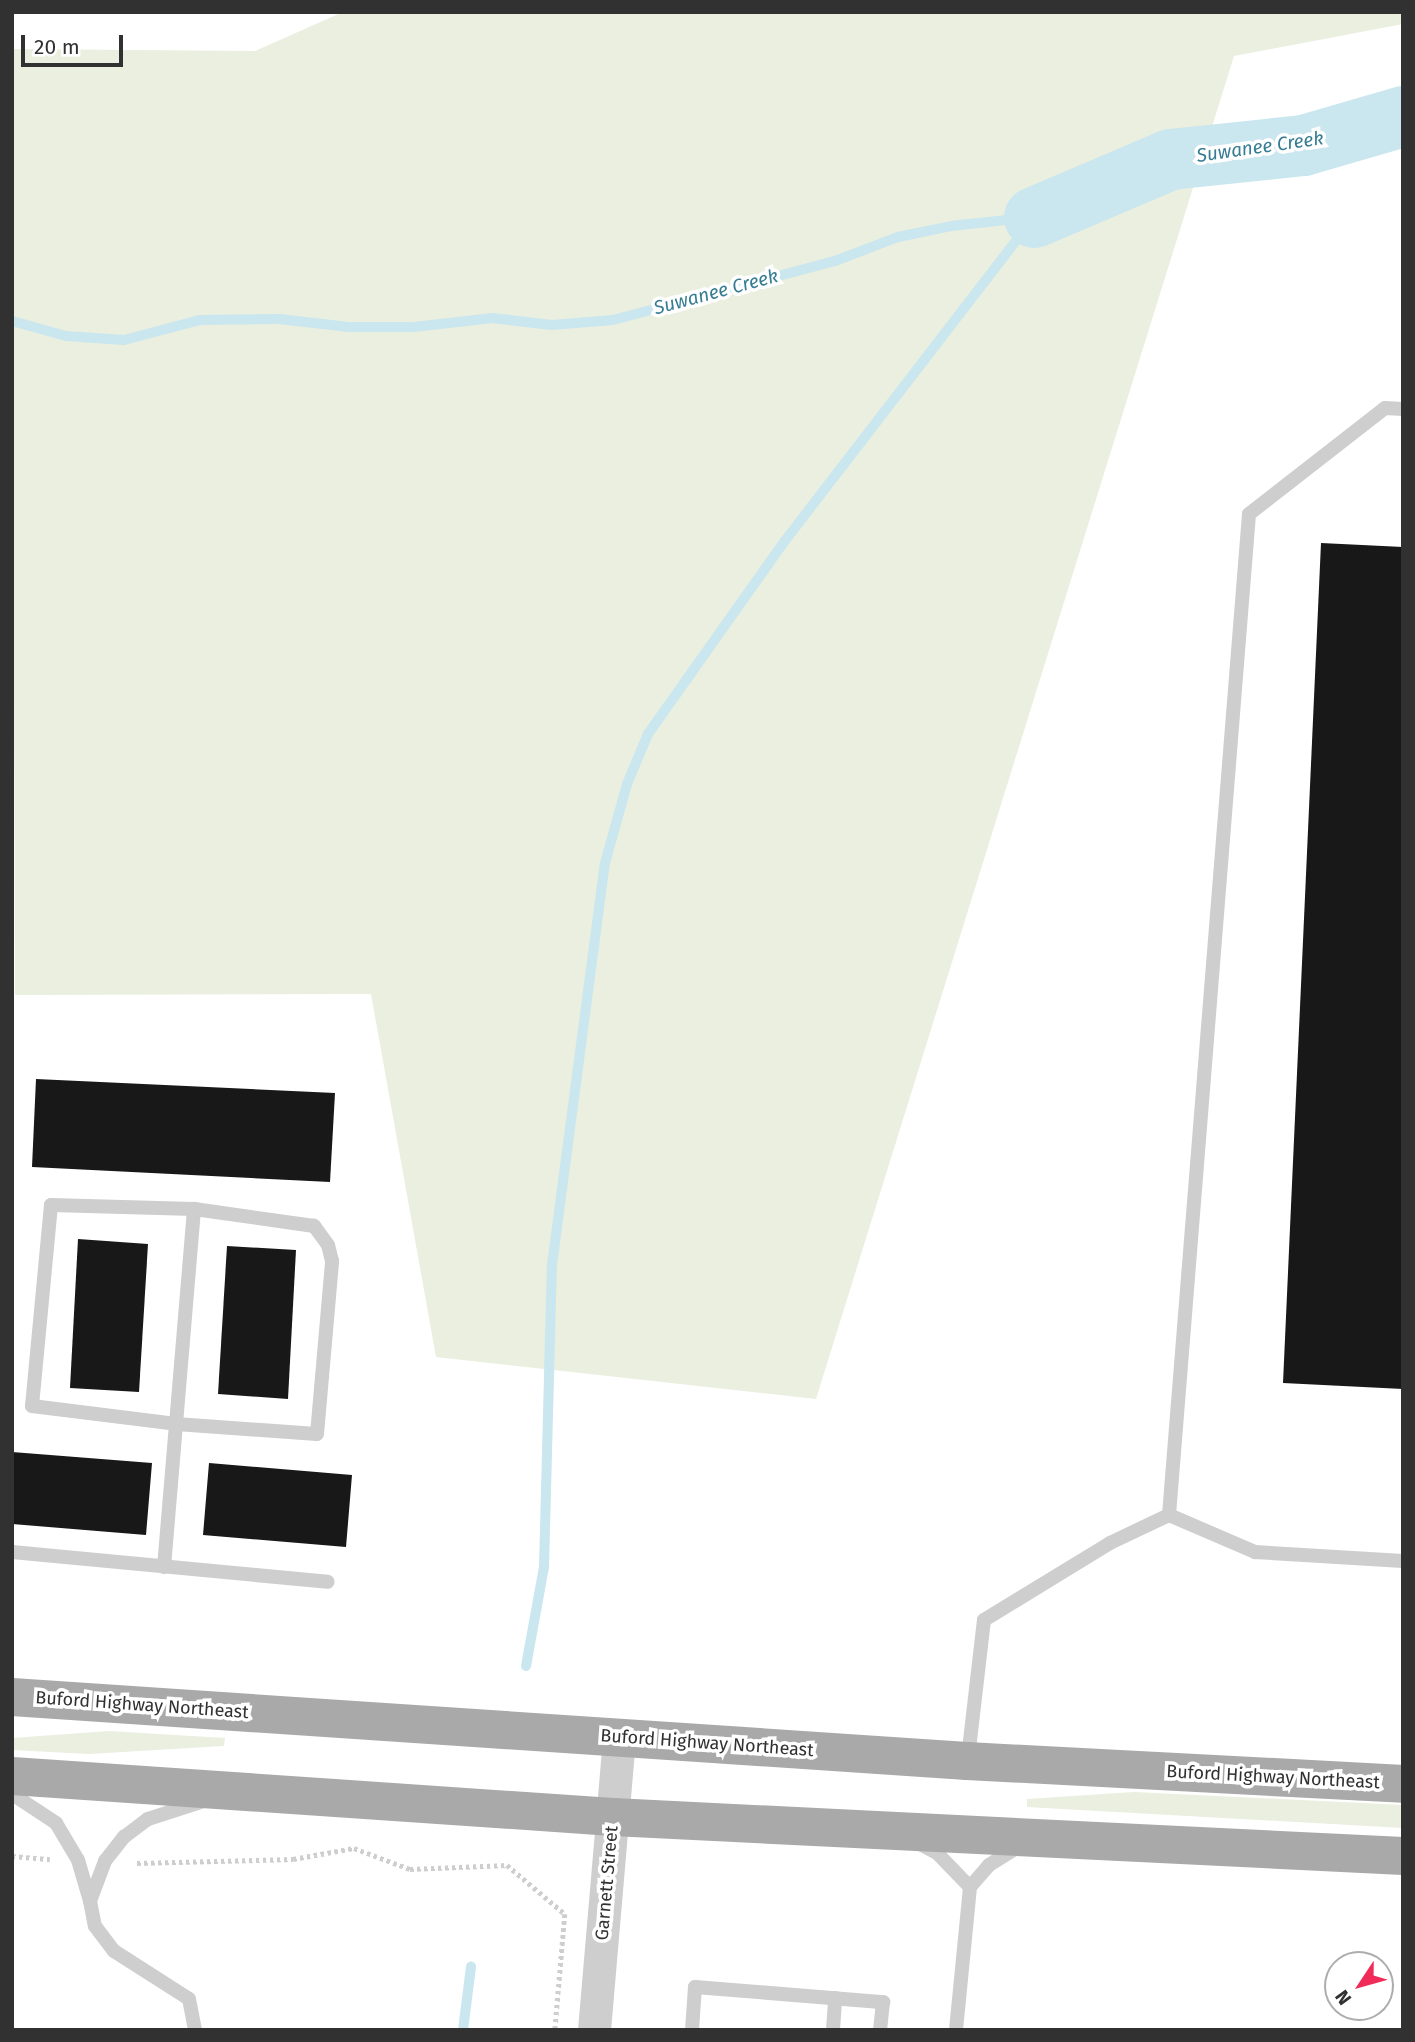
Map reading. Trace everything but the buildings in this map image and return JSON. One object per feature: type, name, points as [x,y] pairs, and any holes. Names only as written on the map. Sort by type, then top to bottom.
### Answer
[{"type":"main road","name":"Buford Highway Northeast","points":[[15,1695],[967,1761],[1403,1784]]},
{"type":"main road","points":[[12,1776],[612,1817],[1403,1856]]},
{"type":"street","name":"Garnett Street","points":[[594,2030],[619,1737]]},
{"type":"lane","points":[[1169,1515],[1249,514],[1385,408],[1403,409]]},
{"type":"lane","points":[[51,1205],[194,1209],[314,1226],[332,1261],[317,1434],[176,1424],[32,1406],[51,1205]]},
{"type":"lane","points":[[164,1567],[194,1209]]},
{"type":"lane","points":[[967,1761],[984,1620],[1110,1543],[1169,1515],[1255,1552],[1403,1561]]},
{"type":"lane","points":[[12,1552],[328,1582]]},
{"type":"lane","points":[[90,1901],[105,1861],[124,1837],[148,1819],[243,1790]]},
{"type":"lane","points":[[12,1794],[62,1831],[78,1860],[95,1926],[114,1951],[189,1999],[195,2030]]},
{"type":"lane","points":[[890,1830],[937,1853],[970,1887]]},
{"type":"lane","points":[[956,2030],[964,1908],[970,1887],[989,1865],[1034,1838]]},
{"type":"lane","points":[[692,2030],[695,1987],[883,2002],[880,2030]]},
{"type":"lane","points":[[833,2030],[835,1998]]},
{"type":"path","points":[[137,1863],[293,1859],[354,1848],[410,1869],[458,1863],[507,1865],[565,1914],[555,2030]]},
{"type":"path","points":[[12,1856],[65,1860]]},
{"type":"green space","points":[[343,12],[1403,12],[1403,24],[1234,56],[816,1399],[436,1357],[371,994],[15,995],[12,49],[255,51]]},
{"type":"green space","points":[[109,1731],[225,1738],[224,1746],[89,1754],[12,1750],[12,1738]]},
{"type":"green space","points":[[1134,1792],[1403,1805],[1403,1828],[1027,1807],[1027,1799]]},
{"type":"waterway","name":"Suwanee Creek","points":[[1034,217],[1170,159],[1303,145],[1403,116]]},
{"type":"waterway","name":"Suwanee Creek","points":[[12,321],[66,336],[124,340],[200,320],[279,319],[349,327],[414,327],[492,318],[552,325],[613,320],[835,261],[898,237],[951,226],[1034,217]]},
{"type":"waterway","points":[[526,1666],[544,1567],[552,1265],[605,863],[627,784],[648,734],[784,542],[1034,217]]},
{"type":"waterway","points":[[463,2030],[471,1967]]}]
